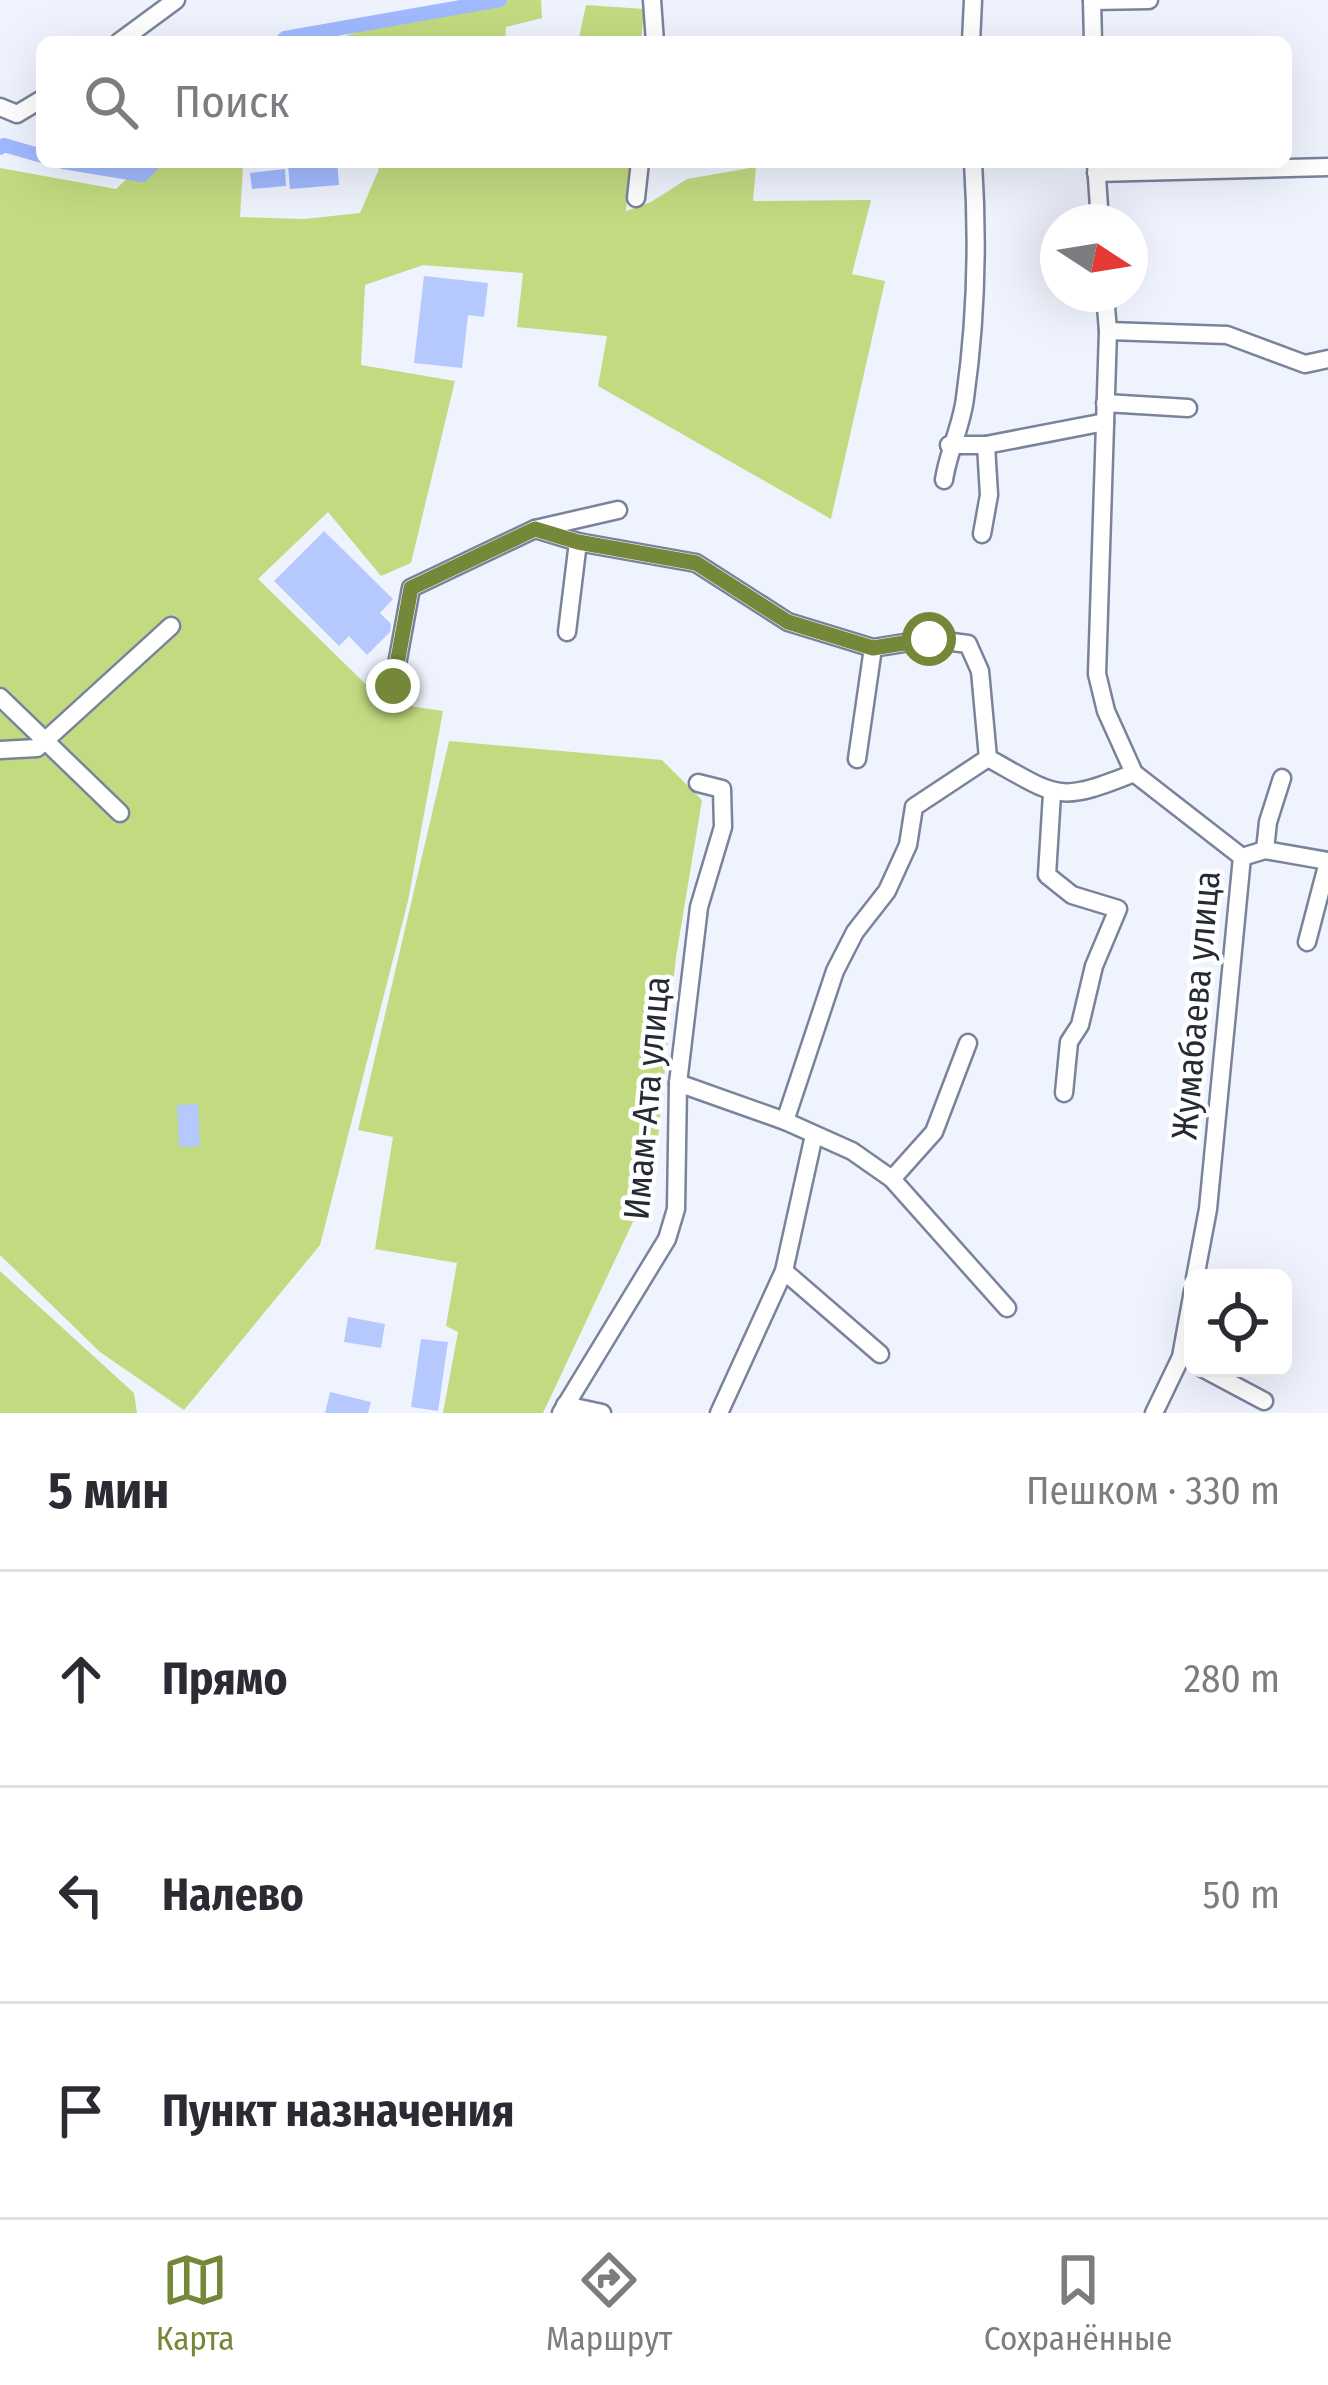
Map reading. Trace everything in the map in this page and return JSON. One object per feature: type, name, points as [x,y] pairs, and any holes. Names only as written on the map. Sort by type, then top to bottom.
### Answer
[{"type":"street","points":[[127,36],[176,0]]},
{"type":"street","points":[[652,0],[655,36]]},
{"type":"street","points":[[971,36],[973,0]]},
{"type":"street","points":[[1093,36],[1092,1],[1149,0]]},
{"type":"street","points":[[0,107],[17,114],[36,103]]},
{"type":"street","points":[[1292,167],[1328,167]]},
{"type":"street","points":[[636,198],[639,168]]},
{"type":"street","points":[[944,480],[965,403],[974,280],[973,168]]},
{"type":"street","points":[[1096,168],[1099,204]]},
{"type":"street","name":"Жумабаева улица","points":[[1106,312],[1097,674],[1106,711],[1134,773],[1242,856],[1208,1209],[1198,1269]]},
{"type":"street","points":[[1108,331],[1227,334],[1305,364],[1328,359]]},
{"type":"street","points":[[950,446],[986,445],[1105,412],[1187,408]]},
{"type":"street","points":[[982,534],[989,495],[986,445]]},
{"type":"street","points":[[393,686],[411,588],[535,529],[618,510]]},
{"type":"street","points":[[535,529],[578,542],[696,563],[788,622],[873,648],[929,639],[968,644],[980,671],[988,758]]},
{"type":"street","points":[[567,632],[578,542]]},
{"type":"street","points":[[0,750],[37,748],[171,626]]},
{"type":"street","points":[[856,759],[873,648]]},
{"type":"street","points":[[0,697],[120,813]]},
{"type":"street","points":[[988,758],[1052,794],[1090,790],[1134,773]]},
{"type":"street","points":[[784,1120],[835,971],[854,932],[887,891],[908,845],[914,808],[988,758]]},
{"type":"street","points":[[1264,850],[1282,778]]},
{"type":"street","name":"Имам-Ата улица","points":[[564,1409],[667,1239],[676,1209],[679,1083],[699,907],[723,827],[722,789],[698,782]]},
{"type":"street","points":[[1052,794],[1047,874],[1072,895],[1118,908],[1094,966],[1080,1025],[1069,1042],[1064,1093]]},
{"type":"street","points":[[1242,856],[1264,850],[1328,862],[1307,942]]},
{"type":"street","points":[[892,1179],[934,1132],[968,1043]]},
{"type":"street","points":[[679,1083],[784,1120],[852,1151],[892,1179],[1006,1308]]},
{"type":"street","points":[[719,1413],[784,1271],[814,1135]]},
{"type":"street","points":[[784,1271],[880,1354]]},
{"type":"street","points":[[1154,1413],[1184,1365]]},
{"type":"street","points":[[1219,1377],[1264,1401]]},
{"type":"street","points":[[564,1409],[602,1413]]},
{"type":"green space","points":[[463,0],[541,0],[542,18],[506,27],[505,36],[345,36]]},
{"type":"green space","points":[[586,5],[644,9],[642,36],[579,36]]},
{"type":"green space","points":[[0,168],[116,189],[138,168],[243,168],[240,217],[304,219],[360,213],[377,168],[630,168],[626,211],[651,202],[687,179],[756,168],[753,201],[871,200],[852,274],[885,281],[831,519],[598,386],[607,336],[517,327],[523,273],[423,265],[365,285],[361,365],[455,381],[411,563],[381,576],[328,512],[258,579],[384,702],[443,711],[408,901],[320,1245],[184,1410],[100,1352],[0,1255]]},
{"type":"green space","points":[[449,741],[662,760],[702,800],[676,957],[654,1177],[543,1413],[443,1413],[458,1332],[446,1326],[457,1263],[375,1249],[393,1137],[358,1130]]},
{"type":"green space","points":[[0,1271],[134,1393],[137,1413],[0,1413]]},
{"type":"water","points":[[288,168],[338,168],[339,185],[290,189]]},
{"type":"water","points":[[285,169],[286,186],[252,189],[250,173]]},
{"type":"building","points":[[424,276],[488,283],[484,317],[468,315],[462,368],[414,363]]},
{"type":"building","points":[[324,531],[393,599],[380,613],[391,624],[390,632],[367,655],[349,636],[339,646],[274,581]]},
{"type":"building","points":[[198,1104],[200,1146],[179,1147],[177,1105]]},
{"type":"building","points":[[348,1317],[385,1324],[381,1348],[344,1342]]},
{"type":"building","points":[[421,1339],[448,1342],[438,1411],[411,1407]]},
{"type":"building","points":[[330,1392],[371,1402],[368,1413],[325,1413]]},
{"type":"waterway","points":[[296,36],[500,0]]},
{"type":"waterway","points":[[0,148],[4,145],[36,154]]},
{"type":"waterway","points":[[99,168],[142,175],[149,168]]},
{"type":"route","points":[[393,686],[411,588],[535,529],[578,542],[696,563],[788,622],[873,648],[929,639]]}]
